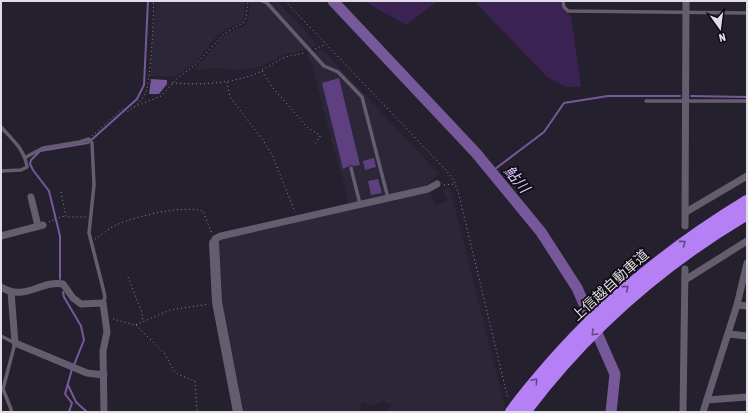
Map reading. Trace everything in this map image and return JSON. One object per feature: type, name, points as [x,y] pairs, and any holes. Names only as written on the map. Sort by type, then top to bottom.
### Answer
[{"type":"highway","name":"上信越自動車道","points":[[525,412],[584,343],[653,272],[694,235],[747,202]]},
{"type":"highway","name":"上信越自動車道","points":[[511,412],[576,335],[606,306],[653,272],[747,214]]},
{"type":"street","points":[[685,226],[686,1]]},
{"type":"street","points":[[686,212],[747,176]]},
{"type":"street","points":[[238,412],[217,302],[214,241],[221,236],[428,189],[437,184]]},
{"type":"street","points":[[1,236],[40,226],[31,197]]},
{"type":"street","points":[[685,280],[747,241]]},
{"type":"street","points":[[703,412],[738,305],[747,263]]},
{"type":"street","points":[[683,412],[685,268]]},
{"type":"street","points":[[1,287],[11,292],[29,292],[56,283],[63,284],[67,287],[73,298],[81,304],[103,303],[107,332],[103,351],[104,412]]},
{"type":"street","points":[[11,292],[15,342],[87,373],[104,375]]},
{"type":"street","points":[[738,305],[747,306]]},
{"type":"street","points":[[729,334],[747,336]]},
{"type":"street","points":[[707,400],[747,397]]},
{"type":"lane","points":[[262,1],[267,3],[324,66],[338,72],[362,97],[388,198]]},
{"type":"lane","points":[[563,1],[564,7],[568,11],[747,13]]},
{"type":"lane","points":[[646,101],[747,101]]},
{"type":"lane","points":[[1,127],[17,144],[26,157],[27,167],[21,170],[1,171]]},
{"type":"lane","points":[[26,157],[43,148],[90,141],[94,185],[90,240],[104,292],[105,298],[103,303]]},
{"type":"lane","points":[[351,168],[360,204]]},
{"type":"lane","points":[[1,336],[15,342],[3,389],[12,409],[11,412]]},
{"type":"path","points":[[134,107],[141,99],[147,88],[154,13],[153,1]]},
{"type":"path","points":[[90,141],[124,109],[126,111],[158,98],[172,83],[195,65],[225,33],[244,23],[248,1]]},
{"type":"path","points":[[172,83],[202,85],[227,81],[262,71],[285,57],[311,51],[326,44]]},
{"type":"path","points":[[262,71],[272,87],[308,128],[320,134],[320,137],[314,145]]},
{"type":"path","points":[[227,81],[230,97],[263,140],[273,157],[298,218]]},
{"type":"path","points":[[437,184],[456,184]]},
{"type":"path","points":[[61,192],[65,216]]},
{"type":"path","points":[[90,240],[119,224],[159,212],[176,210],[203,211],[214,241]]},
{"type":"path","points":[[54,219],[65,216],[88,217],[92,220]]},
{"type":"path","points":[[128,277],[142,313],[143,322]]},
{"type":"path","points":[[135,325],[170,310],[192,308],[217,302]]},
{"type":"path","points":[[106,317],[135,325],[165,354],[174,372],[194,381],[197,412]]},
{"type":"shaded area","points":[[156,1],[245,1],[244,18],[241,22],[223,31],[215,38],[196,62],[176,76],[150,76]]},
{"type":"shaded area","points":[[250,1],[277,1],[318,45],[302,51],[283,55],[263,66],[239,70],[220,68],[194,70],[226,34],[246,25],[249,18]]},
{"type":"shaded area","points":[[364,1],[438,1],[406,25]]},
{"type":"shaded area","points":[[469,1],[562,1],[566,13],[571,15],[581,87],[566,87],[548,78],[475,2]]},
{"type":"shaded area","points":[[323,50],[438,173],[427,186],[349,204],[310,59],[305,55]]},
{"type":"shaded area","points":[[151,79],[167,80],[167,84],[159,94],[149,94]]},
{"type":"shaded area","points":[[450,188],[506,412],[387,412],[391,405],[382,401],[375,406],[362,402],[360,412],[241,412],[219,298],[217,244],[222,238],[429,192],[437,205],[448,200],[442,189]]},
{"type":"building","points":[[339,78],[360,165],[351,165],[343,169],[322,83]]},
{"type":"building","points":[[374,158],[376,167],[365,170],[363,161]]},
{"type":"building","points":[[378,179],[382,193],[371,195],[368,181]]},
{"type":"waterway","points":[[60,279],[60,236],[49,191],[33,170],[30,164],[31,160],[40,151],[88,143],[137,99],[144,85],[148,1]]},
{"type":"waterway","name":"鮎川","points":[[333,1],[476,153],[541,232],[577,288],[615,374],[611,412]]},
{"type":"waterway","points":[[491,172],[544,132],[564,103],[608,96],[680,96]]},
{"type":"waterway","points":[[691,96],[747,97]]},
{"type":"waterway","points":[[63,292],[64,297],[81,326],[84,340],[74,365]]},
{"type":"waterway","points":[[69,412],[72,403],[65,394],[72,369]]},
{"type":"waterway","points":[[68,385],[76,402],[87,412]]}]
